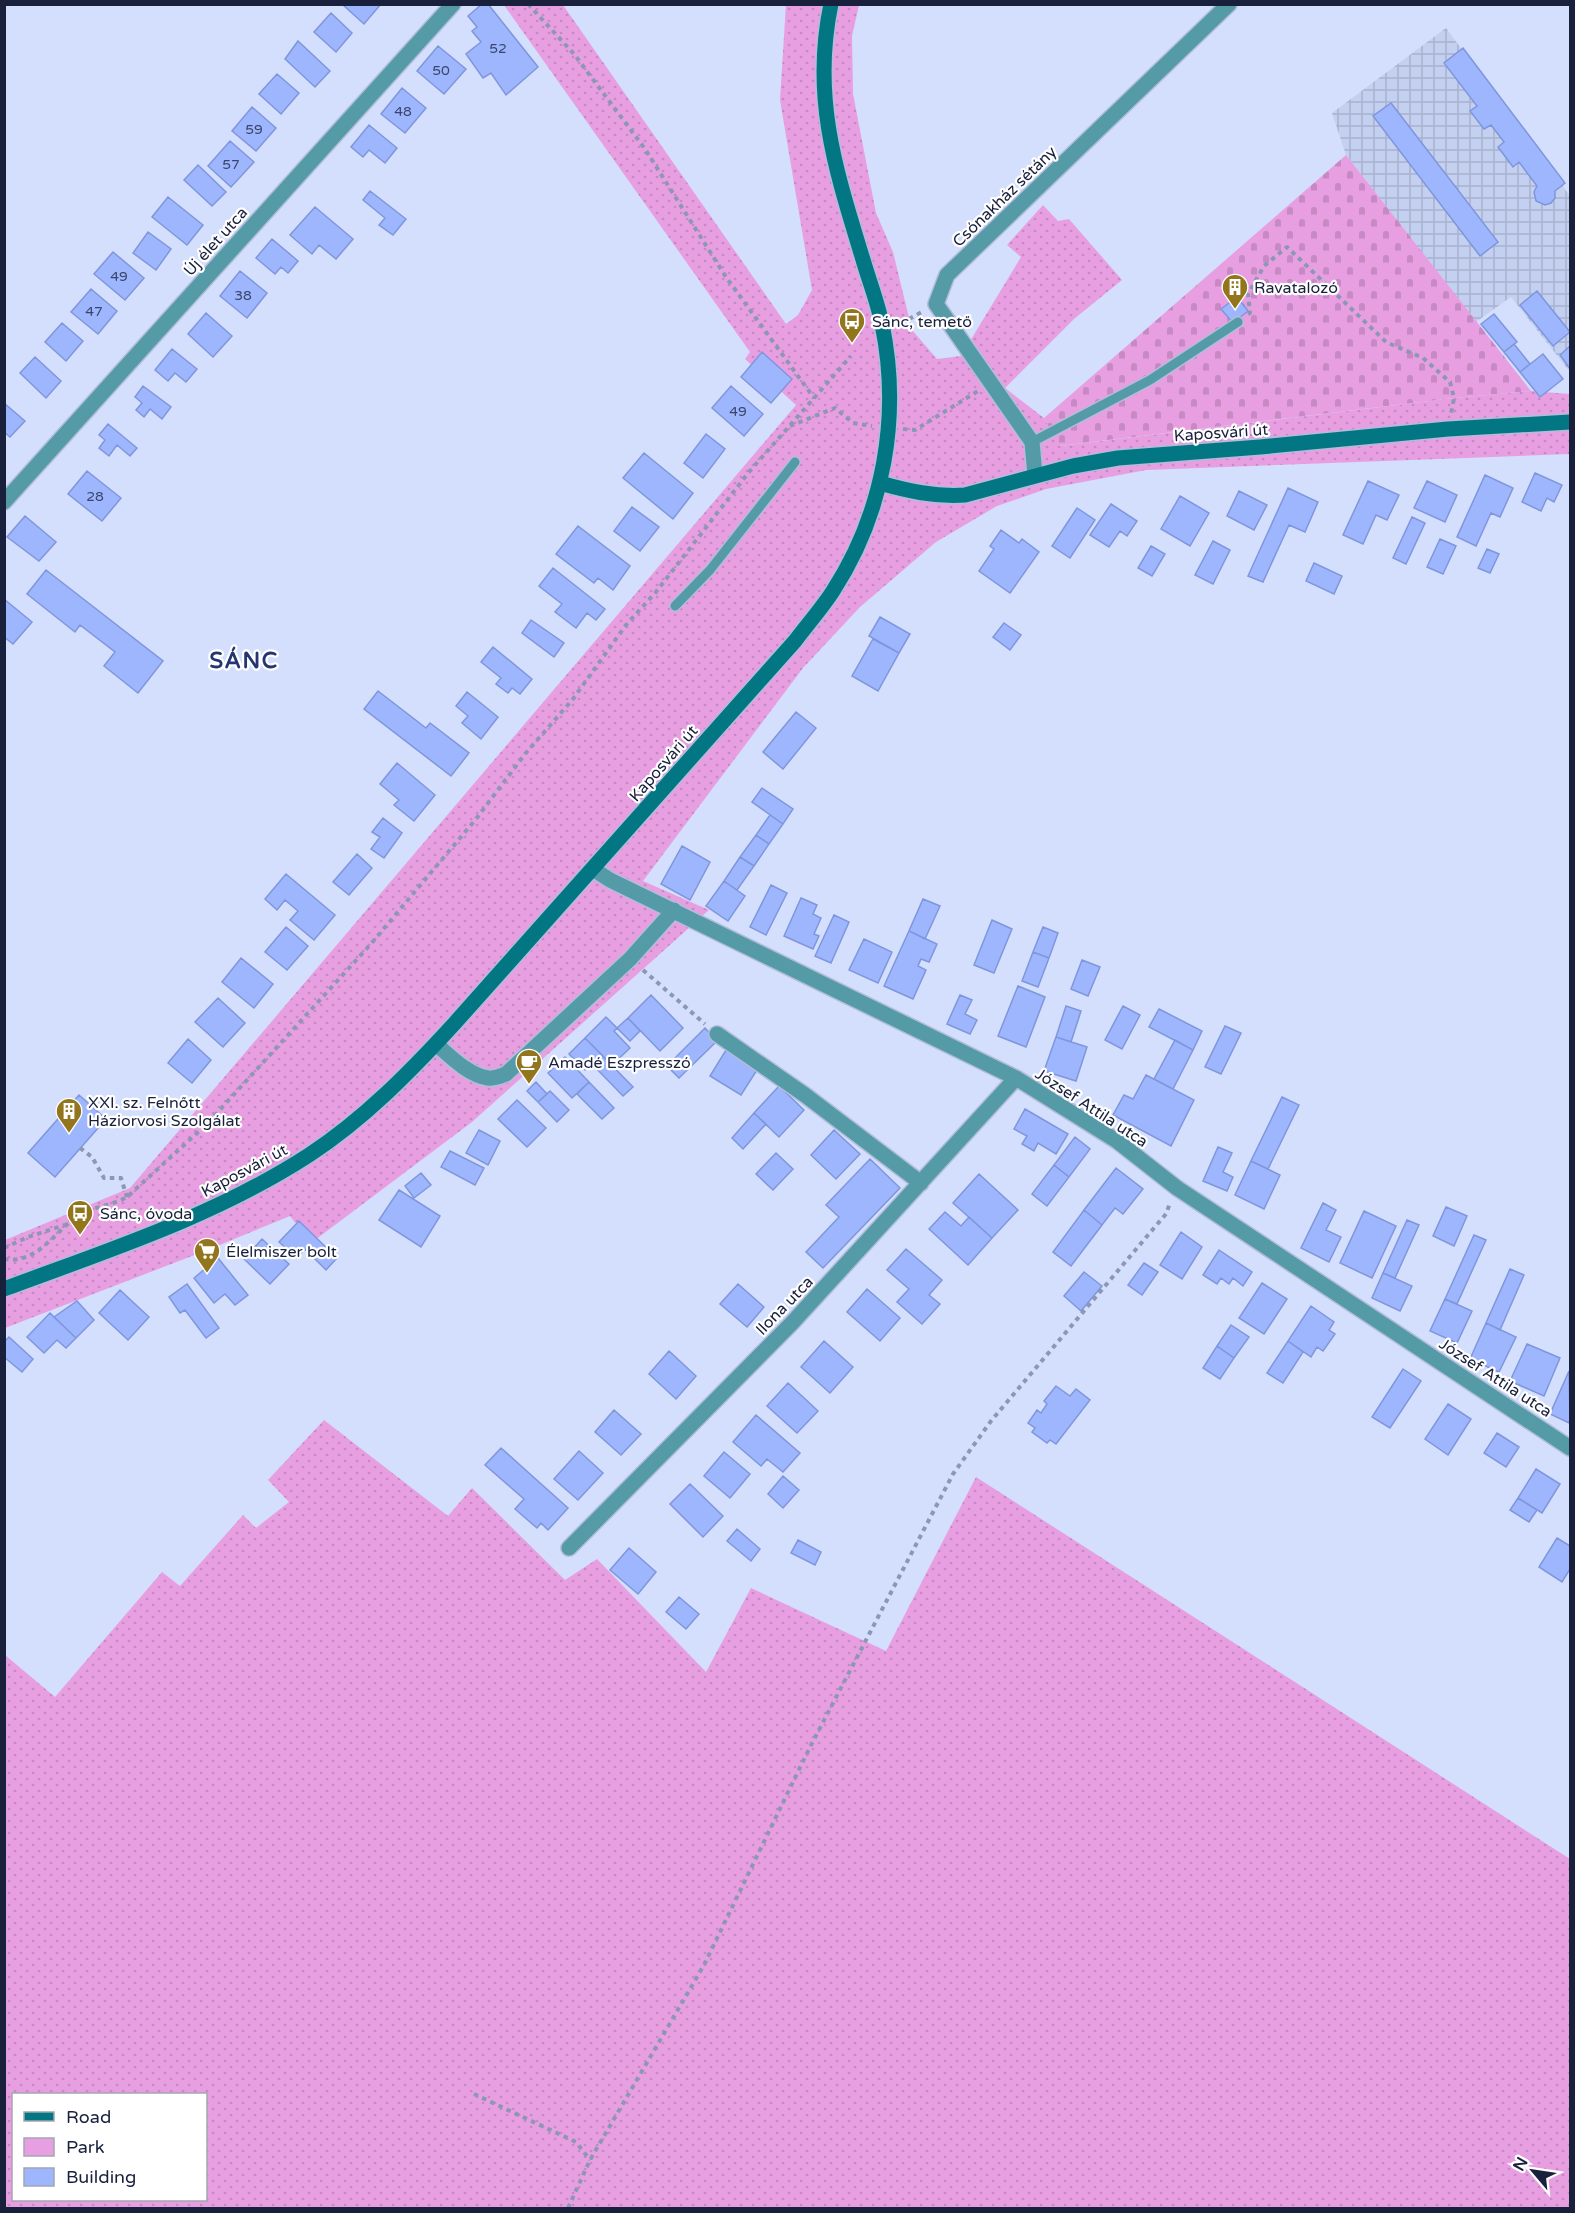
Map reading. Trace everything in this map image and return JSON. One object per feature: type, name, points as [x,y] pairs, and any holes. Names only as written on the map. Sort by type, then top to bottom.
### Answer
[{"type":"main road","name":"Kaposvári út","points":[[4,1289],[158,1232],[256,1187],[310,1154],[363,1113],[436,1044],[795,641],[833,591],[855,552],[880,483],[889,428],[890,401],[888,362],[882,322],[841,186],[827,130],[823,93],[825,38],[831,4]]},
{"type":"main road","name":"Kaposvári út","points":[[880,483],[907,491],[952,495],[981,492],[1035,475],[1118,458],[1448,429],[1570,422]]},
{"type":"street","name":"Új élet utca","points":[[4,502],[453,4]]},
{"type":"street","name":"Csónakház sétány","points":[[1032,442],[936,304],[947,275],[1229,4]]},
{"type":"street","points":[[1032,442],[1035,475]]},
{"type":"street","name":"József Attila utca","points":[[593,869],[610,880],[1016,1078],[1117,1140],[1176,1188],[1570,1448]]},
{"type":"street","points":[[436,1044],[456,1061],[476,1073],[488,1078],[506,1074],[630,959],[674,910]]},
{"type":"street","points":[[717,1034],[805,1095],[921,1183]]},
{"type":"street","name":"Ilona utca","points":[[570,1548],[792,1323],[1016,1078]]},
{"type":"lane","points":[[1032,442],[1150,380],[1238,322]]},
{"type":"lane","points":[[675,606],[710,570],[795,462]]},
{"type":"path","points":[[528,4],[574,54],[645,149],[726,277],[814,398]]},
{"type":"path","points":[[1238,322],[1250,313],[1248,294],[1264,266],[1287,248],[1386,342],[1423,358],[1450,382],[1454,398],[1448,429]]},
{"type":"path","points":[[4,1258],[26,1257],[50,1243],[79,1215],[119,1202],[127,1197],[206,1125],[370,945],[476,819],[525,754],[573,699],[627,625],[656,592],[749,472],[851,356]]},
{"type":"path","points":[[630,959],[717,1034]]},
{"type":"path","points":[[80,1148],[92,1157],[104,1178],[121,1178],[127,1197]]},
{"type":"path","points":[[568,2208],[590,2160],[704,1965],[810,1747],[953,1474],[991,1422],[1166,1214],[1176,1188]]},
{"type":"path","points":[[4,1248],[70,1223]]},
{"type":"path","points":[[474,2094],[576,2142],[590,2160]]},
{"type":"shaded area","points":[[1446,28],[1570,196],[1570,372],[1511,297],[1476,322],[1346,155],[1332,113]]},
{"type":"green space","points":[[786,4],[859,5],[852,36],[853,94],[876,213],[893,252],[912,330],[937,359],[961,356],[1021,257],[1007,245],[1043,205],[1058,221],[1069,219],[1122,280],[1074,319],[1005,388],[1044,418],[1060,446],[1454,398],[1531,391],[1570,394],[1570,454],[1146,470],[1046,489],[997,506],[936,542],[860,607],[803,668],[643,881],[709,910],[472,1122],[311,1243],[290,1216],[5,1328],[5,1240],[130,1188],[796,405],[745,359],[750,352],[504,5],[563,5],[786,324],[798,315],[812,290],[780,100]]},
{"type":"green space","points":[[1346,155],[1531,391],[1454,398],[1059,446],[1044,418]]},
{"type":"green space","points":[[324,1420],[448,1516],[472,1488],[565,1580],[597,1559],[706,1672],[751,1588],[886,1651],[976,1477],[1570,1859],[1570,2208],[5,2208],[5,1655],[55,1697],[162,1572],[180,1586],[243,1515],[256,1528],[289,1502],[268,1480]]},
{"type":"building","points":[[342,4],[381,4],[364,24]]},
{"type":"building","points":[[482,4],[488,4],[538,67],[506,95],[491,73],[483,78],[466,54],[481,42],[472,31],[477,27],[468,16]]},
{"type":"building","points":[[331,13],[352,33],[336,52],[314,32]]},
{"type":"building","points":[[298,41],[330,71],[315,87],[285,59]]},
{"type":"building","points":[[438,46],[466,69],[444,94],[417,71]]},
{"type":"building","points":[[1463,48],[1565,183],[1555,191],[1555,198],[1551,203],[1545,205],[1536,201],[1534,192],[1537,186],[1519,162],[1513,167],[1498,147],[1504,142],[1491,125],[1484,129],[1470,111],[1477,106],[1444,63]]},
{"type":"building","points":[[277,74],[299,93],[281,114],[259,94]]},
{"type":"building","points":[[402,88],[426,108],[405,133],[381,114]]},
{"type":"building","points":[[1391,103],[1498,242],[1480,256],[1373,116]]},
{"type":"building","points":[[252,107],[276,128],[256,151],[232,131]]},
{"type":"building","points":[[369,125],[397,148],[385,163],[369,150],[363,157],[351,147]]},
{"type":"building","points":[[230,141],[254,162],[231,187],[208,166]]},
{"type":"building","points":[[198,165],[226,192],[212,206],[184,180]]},
{"type":"building","points":[[370,191],[406,219],[393,235],[379,225],[385,218],[363,200]]},
{"type":"building","points":[[168,197],[203,225],[187,245],[152,217]]},
{"type":"building","points":[[315,207],[353,239],[336,259],[319,245],[312,254],[290,235]]},
{"type":"building","points":[[148,232],[171,249],[156,270],[133,253]]},
{"type":"building","points":[[272,239],[298,261],[288,273],[281,267],[275,274],[256,258]]},
{"type":"building","points":[[113,252],[144,278],[125,300],[94,274]]},
{"type":"building","points":[[240,271],[267,293],[247,318],[220,296]]},
{"type":"building","points":[[91,289],[117,311],[98,334],[71,312]]},
{"type":"building","points":[[1537,291],[1570,332],[1553,346],[1520,305]]},
{"type":"building","name":"Ravatalozó","points":[[1237,297],[1248,311],[1233,323],[1221,309]]},
{"type":"building","points":[[206,313],[232,336],[213,357],[188,334]]},
{"type":"building","points":[[1494,314],[1517,342],[1504,352],[1481,324]]},
{"type":"building","points":[[62,323],[83,341],[66,361],[45,342]]},
{"type":"building","points":[[1514,344],[1530,364],[1520,372],[1504,352]]},
{"type":"building","points":[[1570,346],[1570,369],[1560,355]]},
{"type":"building","points":[[172,349],[197,369],[186,382],[175,373],[168,381],[155,370]]},
{"type":"building","points":[[762,352],[792,379],[771,403],[741,377]]},
{"type":"building","points":[[1543,354],[1563,379],[1540,397],[1520,372]]},
{"type":"building","points":[[35,357],[61,381],[46,398],[20,373]]},
{"type":"building","points":[[143,386],[171,407],[162,419],[150,409],[144,417],[136,410],[142,403],[135,397]]},
{"type":"building","points":[[731,386],[763,414],[744,436],[712,408]]},
{"type":"building","points":[[4,403],[25,421],[10,437],[4,432]]},
{"type":"building","points":[[108,424],[137,448],[130,456],[117,445],[109,456],[99,448],[105,440],[99,435]]},
{"type":"building","points":[[706,434],[725,449],[703,478],[684,463]]},
{"type":"building","points":[[644,453],[693,493],[673,519],[623,478]]},
{"type":"building","points":[[87,471],[121,498],[102,521],[68,494]]},
{"type":"building","points":[[1535,473],[1562,485],[1554,502],[1547,498],[1541,511],[1522,502]]},
{"type":"building","points":[[1485,475],[1513,488],[1500,517],[1491,513],[1476,546],[1457,537]]},
{"type":"building","points":[[1368,481],[1399,495],[1387,520],[1376,515],[1363,544],[1343,535]]},
{"type":"building","points":[[1427,481],[1457,495],[1445,522],[1414,508]]},
{"type":"building","points":[[1288,488],[1318,502],[1305,532],[1289,525],[1263,582],[1248,576]]},
{"type":"building","points":[[1239,491],[1267,505],[1254,530],[1227,516]]},
{"type":"building","points":[[1180,496],[1209,513],[1190,546],[1161,529]]},
{"type":"building","points":[[1111,504],[1137,521],[1127,536],[1120,531],[1109,547],[1090,535]]},
{"type":"building","points":[[632,507],[659,527],[640,551],[614,531]]},
{"type":"building","points":[[1077,508],[1095,520],[1070,558],[1052,546]]},
{"type":"building","points":[[25,516],[56,542],[39,561],[7,537]]},
{"type":"building","points":[[1412,517],[1425,523],[1406,564],[1393,558]]},
{"type":"building","points":[[578,526],[630,566],[613,590],[598,578],[594,583],[556,554]]},
{"type":"building","points":[[1001,530],[1019,543],[1022,539],[1039,552],[1010,593],[979,571],[994,549],[990,546]]},
{"type":"building","points":[[1440,539],[1456,546],[1443,574],[1427,567]]},
{"type":"building","points":[[1213,541],[1230,550],[1213,584],[1195,575]]},
{"type":"building","points":[[1151,546],[1165,554],[1152,576],[1138,568]]},
{"type":"building","points":[[1487,549],[1499,554],[1490,573],[1478,568]]},
{"type":"building","points":[[1314,563],[1342,576],[1334,594],[1306,581]]},
{"type":"building","points":[[553,568],[605,609],[596,620],[587,613],[576,628],[555,612],[562,604],[539,586]]},
{"type":"building","points":[[46,570],[163,661],[138,693],[104,666],[115,652],[80,625],[75,632],[27,594]]},
{"type":"building","points":[[4,599],[32,622],[13,644],[4,637]]},
{"type":"building","points":[[880,617],[910,634],[899,653],[869,636]]},
{"type":"building","points":[[531,620],[564,643],[554,657],[522,633]]},
{"type":"building","points":[[1004,623],[1021,635],[1010,650],[993,637]]},
{"type":"building","points":[[873,639],[899,653],[878,691],[852,676]]},
{"type":"building","points":[[493,647],[532,679],[520,694],[512,688],[508,693],[496,684],[501,678],[481,662]]},
{"type":"building","points":[[378,691],[426,728],[430,723],[469,753],[451,776],[364,709]]},
{"type":"building","points":[[467,692],[498,717],[481,739],[462,723],[468,716],[456,706]]},
{"type":"building","points":[[796,712],[816,728],[783,769],[763,752]]},
{"type":"building","points":[[397,763],[435,795],[414,821],[394,805],[399,800],[380,784]]},
{"type":"building","points":[[762,788],[793,809],[783,824],[752,802]]},
{"type":"building","points":[[770,815],[783,824],[769,844],[756,835]]},
{"type":"building","points":[[383,818],[402,833],[384,858],[371,849],[380,837],[372,832]]},
{"type":"building","points":[[756,835],[769,844],[754,866],[740,857]]},
{"type":"building","points":[[682,846],[710,862],[690,900],[661,884]]},
{"type":"building","points":[[357,854],[372,868],[349,895],[333,882]]},
{"type":"building","points":[[740,857],[754,866],[737,890],[724,881]]},
{"type":"building","points":[[286,874],[335,915],[314,940],[290,920],[298,911],[285,900],[277,910],[265,899]]},
{"type":"building","points":[[724,881],[745,896],[728,921],[706,906]]},
{"type":"building","points":[[771,885],[787,893],[766,935],[750,927]]},
{"type":"building","points":[[801,898],[817,905],[813,914],[821,918],[814,934],[819,936],[813,949],[784,936]]},
{"type":"building","points":[[923,899],[940,906],[925,939],[909,931]]},
{"type":"building","points":[[834,915],[849,922],[831,963],[815,956]]},
{"type":"building","points":[[992,920],[1012,929],[994,973],[974,965]]},
{"type":"building","points":[[286,927],[308,946],[287,970],[265,952]]},
{"type":"building","points":[[1043,927],[1058,933],[1049,958],[1033,952]]},
{"type":"building","points":[[909,931],[937,944],[929,962],[921,959],[918,966],[926,970],[913,999],[884,986]]},
{"type":"building","points":[[864,939],[892,952],[878,983],[849,970]]},
{"type":"building","points":[[1033,952],[1049,958],[1038,987],[1022,981]]},
{"type":"building","points":[[241,958],[273,984],[254,1008],[222,982]]},
{"type":"building","points":[[1082,960],[1100,967],[1088,996],[1071,989]]},
{"type":"building","points":[[1018,986],[1045,997],[1026,1047],[998,1036]]},
{"type":"building","points":[[651,995],[683,1028],[660,1051],[628,1018]]},
{"type":"building","points":[[960,995],[972,1000],[965,1014],[977,1020],[970,1034],[947,1024]]},
{"type":"building","points":[[218,998],[245,1023],[223,1047],[195,1022]]},
{"type":"building","points":[[1066,1006],[1081,1011],[1071,1042],[1056,1037]]},
{"type":"building","points":[[1123,1006],[1140,1015],[1122,1049],[1105,1040]]},
{"type":"building","points":[[1159,1009],[1202,1031],[1193,1050],[1149,1027]]},
{"type":"building","points":[[606,1017],[617,1028],[614,1031],[630,1048],[612,1065],[585,1038]]},
{"type":"building","points":[[628,1018],[640,1031],[630,1041],[617,1028]]},
{"type":"building","points":[[1225,1026],[1241,1033],[1221,1074],[1205,1067]]},
{"type":"building","points":[[705,1028],[717,1041],[679,1078],[667,1066]]},
{"type":"building","points":[[1056,1037],[1087,1047],[1076,1081],[1044,1071]]},
{"type":"building","points":[[585,1038],[633,1087],[623,1096],[591,1063],[585,1070],[569,1054]]},
{"type":"building","points":[[188,1039],[211,1060],[192,1083],[168,1063]]},
{"type":"building","points":[[1175,1040],[1193,1050],[1173,1089],[1154,1079]]},
{"type":"building","points":[[726,1050],[757,1070],[741,1095],[710,1076]]},
{"type":"building","points":[[565,1057],[589,1082],[572,1098],[548,1073]]},
{"type":"building","points":[[1146,1075],[1194,1100],[1171,1146],[1113,1115],[1124,1095],[1133,1099]]},
{"type":"building","points":[[536,1082],[547,1094],[538,1102],[527,1091]]},
{"type":"building","points":[[589,1082],[614,1108],[602,1119],[577,1094]]},
{"type":"building","points":[[779,1086],[804,1110],[779,1137],[754,1113]]},
{"type":"building","points":[[550,1091],[569,1110],[557,1122],[538,1102]]},
{"type":"building","name":"XXI. sz. Felnőtt Háziorvosi Szolgálat","points":[[79,1095],[106,1119],[55,1177],[28,1153]]},
{"type":"building","points":[[1282,1097],[1299,1105],[1268,1169],[1251,1161]]},
{"type":"building","points":[[517,1100],[546,1128],[527,1147],[498,1119]]},
{"type":"building","points":[[1025,1109],[1068,1134],[1056,1154],[1038,1143],[1034,1151],[1022,1144],[1027,1136],[1014,1129]]},
{"type":"building","points":[[754,1113],[766,1124],[743,1149],[732,1138]]},
{"type":"building","points":[[479,1130],[500,1141],[488,1165],[466,1153]]},
{"type":"building","points":[[834,1130],[860,1154],[836,1179],[811,1155]]},
{"type":"building","points":[[1075,1137],[1090,1149],[1069,1177],[1054,1165]]},
{"type":"building","points":[[1218,1147],[1232,1153],[1223,1172],[1233,1177],[1227,1191],[1203,1181]]},
{"type":"building","points":[[450,1151],[484,1168],[475,1185],[441,1167]]},
{"type":"building","points":[[776,1153],[793,1169],[773,1190],[756,1174]]},
{"type":"building","points":[[870,1159],[900,1188],[823,1268],[806,1252],[839,1217],[826,1205]]},
{"type":"building","points":[[1251,1161],[1280,1175],[1264,1209],[1235,1195]]},
{"type":"building","points":[[1054,1165],[1069,1177],[1047,1206],[1032,1194]]},
{"type":"building","points":[[1116,1168],[1143,1189],[1123,1214],[1115,1208],[1102,1225],[1084,1210]]},
{"type":"building","points":[[421,1173],[431,1185],[414,1198],[405,1186]]},
{"type":"building","points":[[979,1174],[1018,1210],[992,1238],[953,1203]]},
{"type":"building","points":[[399,1190],[440,1216],[421,1247],[379,1220]]},
{"type":"building","points":[[1323,1203],[1336,1210],[1326,1230],[1341,1237],[1329,1262],[1301,1248]]},
{"type":"building","points":[[1446,1207],[1467,1216],[1454,1246],[1433,1236]]},
{"type":"building","points":[[1084,1210],[1102,1225],[1071,1266],[1053,1252]]},
{"type":"building","points":[[1364,1211],[1396,1226],[1372,1278],[1340,1263]]},
{"type":"building","points":[[945,1212],[961,1226],[969,1217],[992,1238],[968,1265],[929,1229]]},
{"type":"building","points":[[1407,1220],[1419,1225],[1395,1278],[1383,1273]]},
{"type":"building","points":[[299,1221],[337,1258],[326,1270],[305,1249],[297,1258],[279,1242]]},
{"type":"building","points":[[1181,1232],[1202,1247],[1182,1279],[1160,1265]]},
{"type":"building","points":[[1474,1235],[1486,1240],[1457,1304],[1445,1299]]},
{"type":"building","points":[[262,1239],[289,1264],[270,1284],[244,1259]]},
{"type":"building","points":[[906,1249],[942,1280],[929,1295],[940,1304],[922,1324],[897,1302],[909,1289],[887,1270]]},
{"type":"building","points":[[1219,1250],[1252,1272],[1243,1286],[1233,1278],[1229,1284],[1221,1278],[1217,1284],[1203,1275]]},
{"type":"building","points":[[218,1258],[248,1295],[235,1305],[225,1294],[214,1303],[194,1278]]},
{"type":"building","points":[[1144,1263],[1158,1272],[1142,1295],[1128,1285]]},
{"type":"building","points":[[1510,1269],[1524,1275],[1500,1330],[1486,1323]]},
{"type":"building","points":[[1084,1272],[1102,1286],[1081,1311],[1064,1296]]},
{"type":"building","points":[[1383,1273],[1412,1286],[1400,1311],[1372,1298]]},
{"type":"building","points":[[1262,1283],[1287,1299],[1264,1334],[1239,1318]]},
{"type":"building","points":[[187,1284],[219,1328],[206,1338],[185,1310],[180,1313],[169,1297]]},
{"type":"building","points":[[738,1284],[764,1307],[747,1327],[720,1304]]},
{"type":"building","points":[[867,1289],[900,1318],[880,1341],[847,1312]]},
{"type":"building","points":[[120,1290],[149,1317],[128,1340],[99,1313]]},
{"type":"building","points":[[1445,1299],[1472,1311],[1457,1343],[1430,1331]]},
{"type":"building","points":[[77,1301],[94,1320],[76,1338],[54,1317]]},
{"type":"building","points":[[1311,1306],[1334,1322],[1329,1330],[1335,1334],[1323,1351],[1317,1347],[1311,1357],[1288,1341]]},
{"type":"building","points":[[50,1313],[76,1338],[66,1348],[57,1340],[44,1353],[27,1337]]},
{"type":"building","points":[[1486,1323],[1516,1337],[1499,1372],[1470,1359]]},
{"type":"building","points":[[1231,1325],[1249,1337],[1234,1358],[1217,1346]]},
{"type":"building","points":[[9,1337],[33,1359],[22,1372],[4,1357],[4,1342]]},
{"type":"building","points":[[824,1341],[853,1367],[830,1393],[801,1367]]},
{"type":"building","points":[[1288,1341],[1303,1352],[1283,1383],[1267,1373]]},
{"type":"building","points":[[1527,1344],[1560,1358],[1544,1396],[1510,1381]]},
{"type":"building","points":[[1217,1346],[1234,1358],[1220,1379],[1203,1368]]},
{"type":"building","points":[[669,1351],[696,1376],[676,1399],[649,1374]]},
{"type":"building","points":[[1403,1369],[1421,1381],[1390,1428],[1372,1417]]},
{"type":"building","points":[[1569,1371],[1570,1419],[1569,1423],[1550,1414]]},
{"type":"building","points":[[788,1383],[818,1411],[797,1433],[767,1406]]},
{"type":"building","points":[[1056,1386],[1070,1396],[1076,1389],[1090,1400],[1056,1444],[1050,1440],[1047,1443],[1032,1432],[1035,1428],[1028,1423],[1037,1410],[1041,1413],[1047,1404],[1044,1401]]},
{"type":"building","points":[[1448,1404],[1471,1419],[1448,1455],[1425,1439]]},
{"type":"building","points":[[614,1410],[641,1434],[621,1455],[595,1432]]},
{"type":"building","points":[[756,1415],[800,1453],[783,1472],[767,1459],[761,1466],[733,1442]]},
{"type":"building","points":[[1497,1433],[1519,1447],[1506,1467],[1484,1453]]},
{"type":"building","points":[[501,1448],[568,1508],[548,1530],[541,1523],[537,1528],[515,1509],[524,1499],[485,1465]]},
{"type":"building","points":[[579,1451],[603,1473],[578,1500],[554,1479]]},
{"type":"building","points":[[724,1452],[750,1474],[730,1498],[704,1476]]},
{"type":"building","points":[[1536,1469],[1560,1484],[1542,1513],[1518,1498]]},
{"type":"building","points":[[783,1476],[799,1490],[783,1508],[768,1494]]},
{"type":"building","points":[[690,1484],[723,1516],[703,1537],[670,1504]]},
{"type":"building","points":[[1518,1498],[1537,1510],[1529,1522],[1510,1510]]},
{"type":"building","points":[[737,1529],[760,1549],[751,1561],[727,1541]]},
{"type":"building","points":[[1557,1538],[1570,1546],[1570,1569],[1562,1582],[1539,1567]]},
{"type":"building","points":[[798,1540],[821,1552],[815,1565],[791,1553]]},
{"type":"building","points":[[629,1548],[656,1572],[638,1594],[610,1570]]},
{"type":"building","points":[[679,1597],[699,1614],[686,1629],[666,1612]]},
{"type":"place","name":"Ravatalozó","points":[[1235,310]]},
{"type":"place","name":"Sánc, temető","points":[[852,344]]},
{"type":"place","name":"Amadé Eszpresszó","points":[[529,1085]]},
{"type":"place","name":"XXI. sz. Felnőtt Háziorvosi Szolgálat","points":[[69,1134]]},
{"type":"place","name":"Sánc, óvoda","points":[[80,1236]]},
{"type":"place","name":"Élelmiszer bolt","points":[[207,1274]]},
{"type":"district","name":"SÁNC","points":[[244,660]]}]
